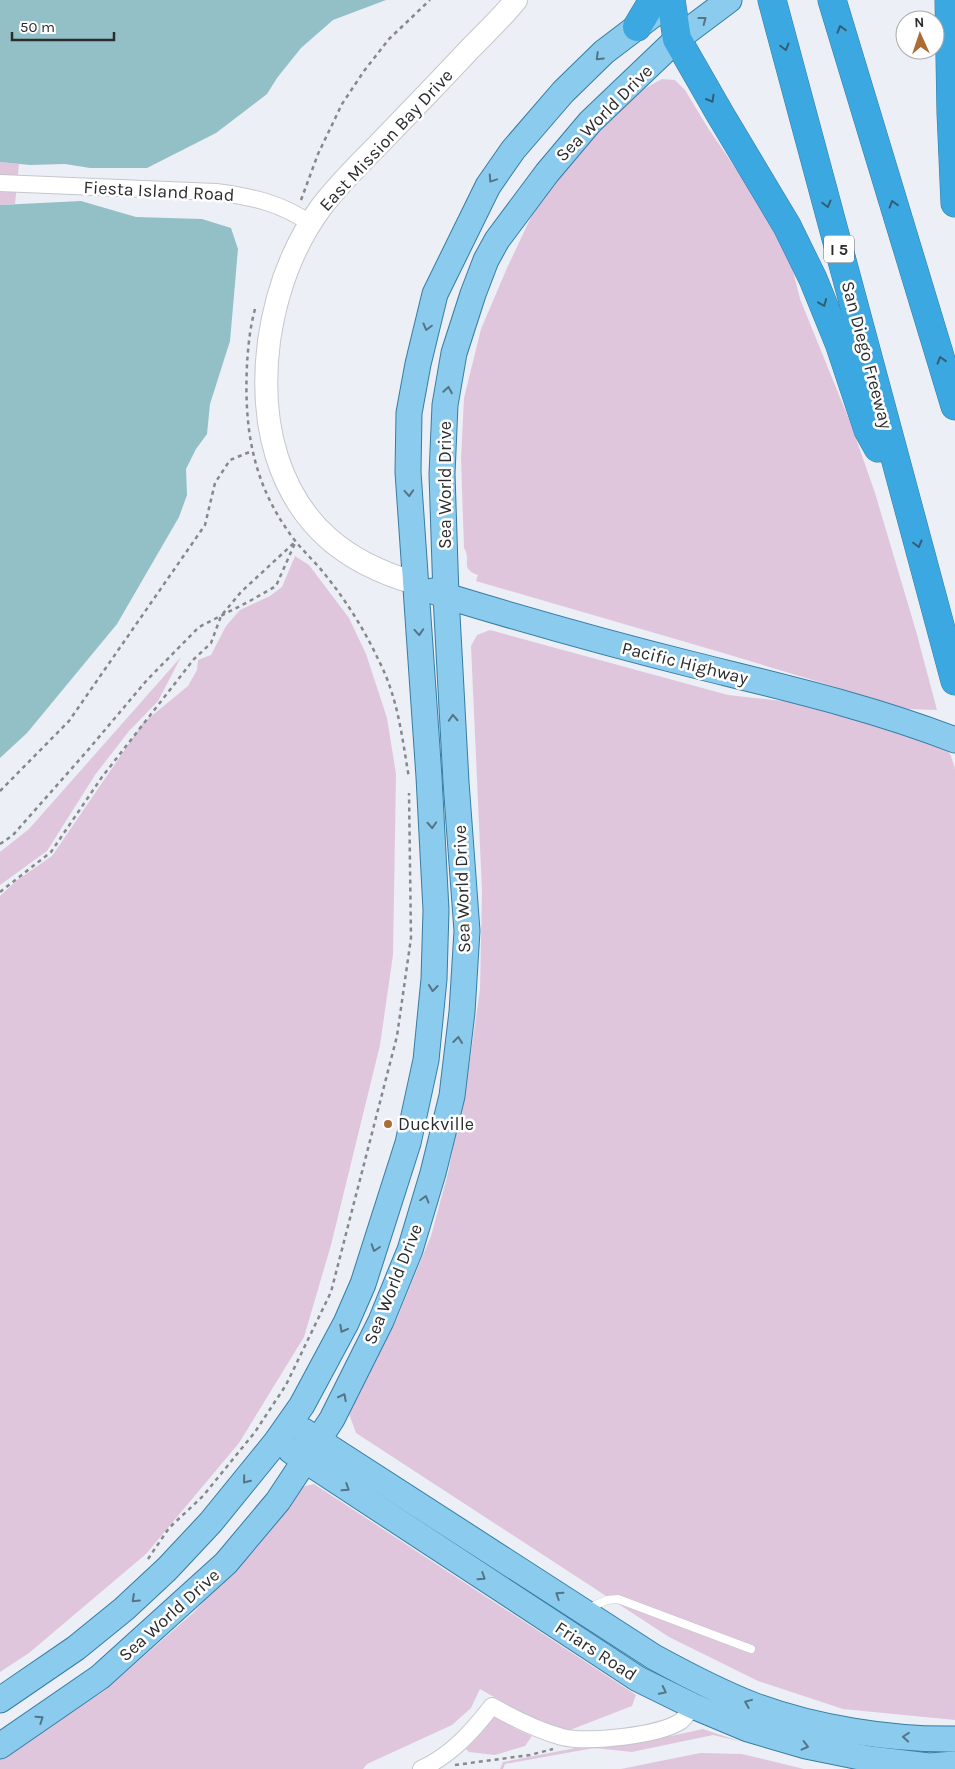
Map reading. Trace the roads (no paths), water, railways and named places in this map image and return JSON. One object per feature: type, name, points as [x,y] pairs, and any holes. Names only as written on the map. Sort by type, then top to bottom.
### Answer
[{"type":"highway","name":"San Diego Freeway","points":[[772,0],[955,681]]},
{"type":"highway","points":[[832,0],[955,406]]},
{"type":"highway","points":[[949,0],[955,203]]},
{"type":"highway","points":[[637,27],[667,1],[677,39],[787,226],[813,278],[839,343],[868,430],[905,497]]},
{"type":"main road","name":"East Mission Bay Drive","points":[[415,583],[377,570],[347,554],[325,537],[307,515],[292,492],[281,469],[267,413],[266,361],[272,317],[284,278],[297,246],[322,206],[516,0]]},
{"type":"main road","name":"Sea World Drive","points":[[0,1746],[100,1678],[226,1563],[278,1501],[305,1461],[332,1419],[382,1321],[410,1250],[433,1172],[452,1096],[462,1012],[466,931],[446,596],[442,474],[445,405],[454,353],[473,294],[486,260],[497,240],[569,145],[590,122],[677,39],[729,0]]},
{"type":"main road","name":"Sea World Drive","points":[[0,1700],[76,1648],[131,1602],[167,1569],[212,1522],[302,1405],[346,1323],[363,1284],[408,1143],[426,1060],[434,979],[436,910],[429,776],[408,472],[409,413],[418,364],[436,294],[488,186],[513,150],[563,92],[604,52],[637,27]]},
{"type":"main road","name":"Pacific Highway","points":[[415,583],[446,596],[588,639],[841,702],[915,724],[955,740]]},
{"type":"main road","name":"Friars Road","points":[[283,1432],[319,1439],[654,1657],[705,1685],[755,1706],[810,1722],[873,1734],[930,1740],[955,1739]]},
{"type":"main road","name":"Friars Road","points":[[283,1432],[305,1461],[638,1679],[693,1706],[748,1729],[806,1746],[870,1759],[928,1766],[955,1764]]},
{"type":"street","name":"Fiesta Island Road","points":[[0,183],[216,192],[246,196],[278,205],[311,224]]},
{"type":"street","points":[[427,1766],[461,1743],[476,1728],[492,1706],[531,1726],[563,1737],[583,1739],[622,1737],[654,1730],[680,1722],[693,1706]]},
{"type":"lane","points":[[582,1610],[607,1600],[618,1599],[751,1649]]},
{"type":"water","points":[[0,0],[386,0],[333,20],[301,48],[267,94],[216,133],[147,168],[90,168],[65,164],[30,165],[0,162]]},
{"type":"water","points":[[81,201],[136,217],[202,219],[231,228],[238,249],[230,341],[210,404],[207,434],[196,449],[186,469],[187,495],[179,517],[117,624],[27,733],[0,758],[0,205]]},
{"type":"place","name":"Duckville","points":[[388,1124]]}]
